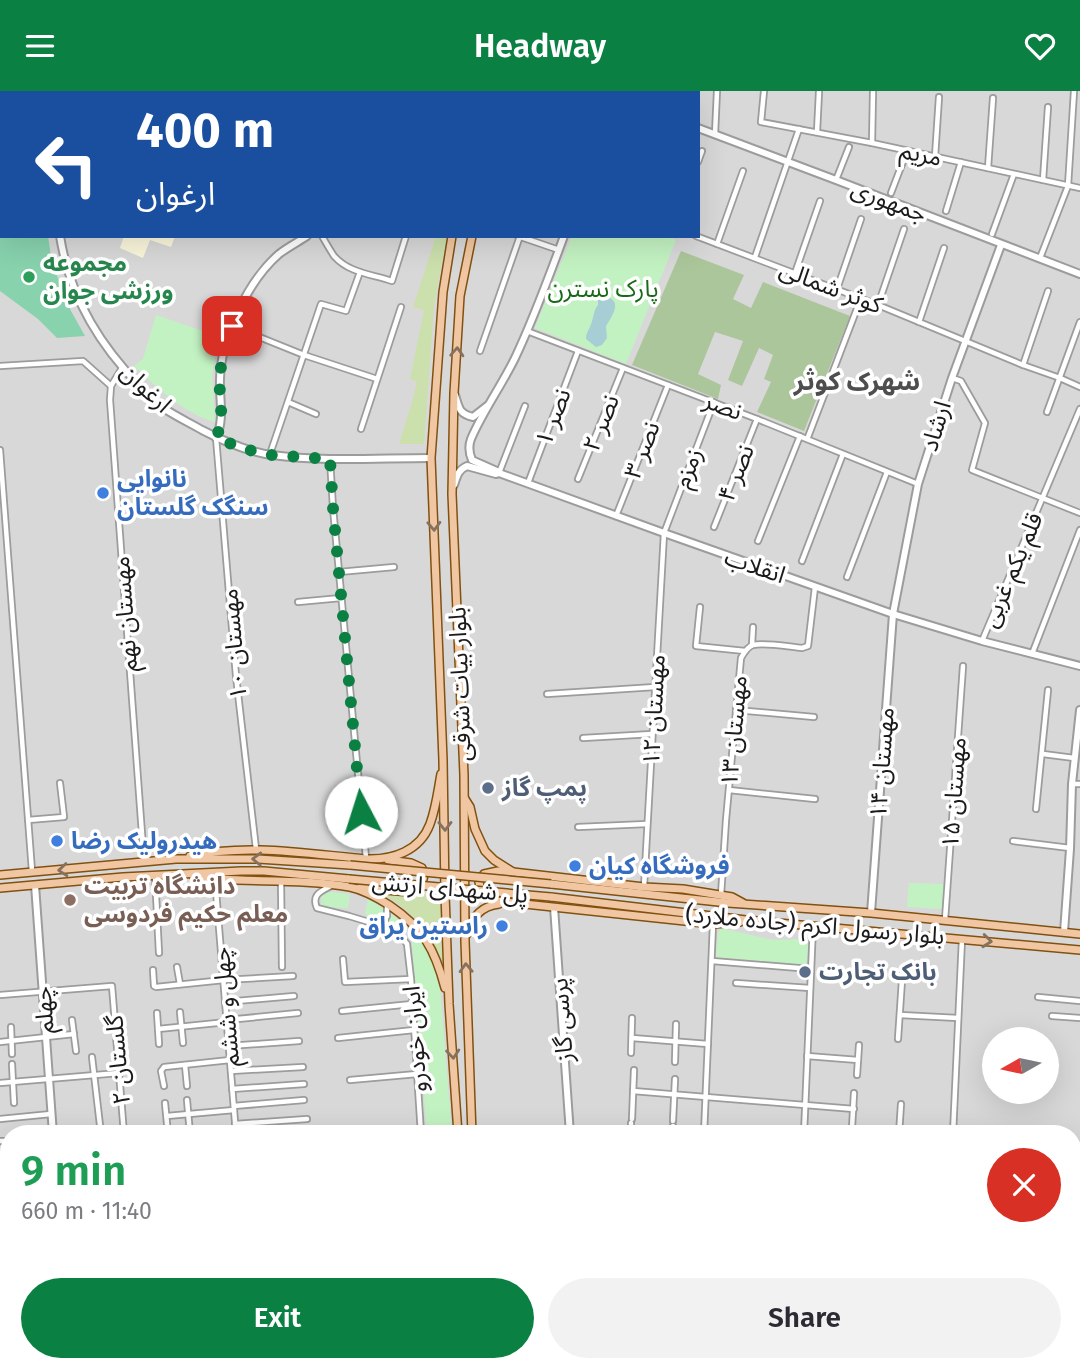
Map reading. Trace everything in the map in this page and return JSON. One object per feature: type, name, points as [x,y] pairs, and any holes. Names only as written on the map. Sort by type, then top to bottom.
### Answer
[{"type":"main road","name":"بلوار بیات شرقی","points":[[452,238],[443,292],[431,457],[449,1005],[457,1125]]},
{"type":"main road","name":"بلوار بیات شرقی","points":[[470,238],[460,296],[452,494],[464,799],[465,941],[472,1125]]},
{"type":"main road","points":[[380,859],[398,855],[414,847],[430,825],[443,759]]},
{"type":"main road","points":[[464,799],[470,807],[475,829],[485,851],[513,872]]},
{"type":"main road","points":[[0,875],[256,849],[411,863],[422,868],[424,875],[421,888],[410,892],[176,874],[0,888]]},
{"type":"main road","name":"پل شهدای ارتش","points":[[176,859],[258,859],[350,865],[551,884]]},
{"type":"main road","name":"پل شهدای ارتش","points":[[176,874],[264,871],[551,897]]},
{"type":"main road","points":[[746,920],[713,924],[496,901],[482,896],[479,882],[484,874],[513,872],[721,895],[747,904],[871,913],[1080,934]]},
{"type":"main road","name":"بلوار رسول اکرم (جاده ملارد)","points":[[551,884],[747,904]]},
{"type":"main road","points":[[352,887],[373,895],[416,926],[437,961],[449,1005]]},
{"type":"main road","name":"بلوار رسول اکرم (جاده ملارد)","points":[[551,897],[746,920],[1080,950]]},
{"type":"main road","points":[[465,941],[470,925],[479,911],[491,905],[511,902]]},
{"type":"street","points":[[715,135],[717,91]]},
{"type":"street","name":"مریم","points":[[764,91],[761,122],[1080,188]]},
{"type":"street","points":[[1039,259],[1068,186],[1074,91]]},
{"type":"street","points":[[817,132],[819,92]]},
{"type":"street","points":[[872,143],[873,92]]},
{"type":"street","points":[[935,157],[939,97]]},
{"type":"street","points":[[988,168],[993,98]]},
{"type":"street","points":[[1044,180],[1048,107]]},
{"type":"street","name":"جمهوری","points":[[700,129],[1080,274]]},
{"type":"street","points":[[755,257],[799,129]]},
{"type":"street","points":[[836,180],[849,147]]},
{"type":"street","points":[[700,156],[702,151]]},
{"type":"street","points":[[891,193],[907,151]]},
{"type":"street","points":[[946,211],[961,162]]},
{"type":"street","points":[[717,244],[743,171]]},
{"type":"street","points":[[992,234],[1014,174]]},
{"type":"street","points":[[795,273],[820,201]]},
{"type":"street","points":[[837,289],[861,219]]},
{"type":"street","points":[[878,305],[904,229]]},
{"type":"street","name":"ارغوان","points":[[60,238],[64,260],[82,308],[96,332],[122,369],[163,408],[216,438],[270,455],[330,459],[431,457]]},
{"type":"street","points":[[216,438],[222,415],[220,376],[232,326],[254,283],[267,266],[279,254],[304,238]]},
{"type":"street","points":[[323,238],[335,256],[348,267],[391,281],[405,238]]},
{"type":"street","points":[[480,351],[518,238]]},
{"type":"street","points":[[525,238],[559,250]]},
{"type":"street","points":[[525,406],[499,473],[472,460],[470,442],[527,331],[563,238]]},
{"type":"street","name":"کوثر شمالی","points":[[700,238],[861,298],[1080,387]]},
{"type":"street","name":"ارشاد","points":[[893,614],[918,484],[952,378],[1001,245]]},
{"type":"street","points":[[919,322],[944,248]]},
{"type":"street","points":[[271,451],[321,304],[346,311],[360,272]]},
{"type":"street","points":[[1023,365],[1048,291]]},
{"type":"street","points":[[808,437],[861,298]]},
{"type":"street","points":[[361,429],[401,307]]},
{"type":"street","points":[[1047,412],[1080,322]]},
{"type":"street","points":[[232,326],[304,355],[376,379]]},
{"type":"street","name":"نصر","points":[[527,331],[918,484]]},
{"type":"street","name":"نصر ۱","points":[[528,483],[578,351]]},
{"type":"street","points":[[0,366],[83,361],[111,386],[122,369]]},
{"type":"street","name":"نصر ۲","points":[[578,479],[623,368]]},
{"type":"street","points":[[952,378],[961,381],[985,423],[972,470],[1080,513]]},
{"type":"street","name":"نصر ۳","points":[[617,516],[668,385]]},
{"type":"street","name":"مهستان نهم","points":[[111,386],[111,426],[144,862]]},
{"type":"street","points":[[454,393],[460,410],[465,415],[473,417],[489,404]]},
{"type":"street","points":[[288,403],[316,414]]},
{"type":"street","name":"زمزم","points":[[664,533],[714,403]]},
{"type":"street","name":"قلم یکم غربی","points":[[982,641],[1080,409]]},
{"type":"street","name":"نصر ۴","points":[[714,527],[757,419]]},
{"type":"street","points":[[758,541],[800,436]]},
{"type":"street","name":"مهستان ۱۰","points":[[216,438],[236,676],[256,849]]},
{"type":"street","points":[[0,450],[32,872]]},
{"type":"street","points":[[802,561],[843,454]]},
{"type":"street","points":[[330,459],[366,859]]},
{"type":"street","name":"انقلاب","points":[[452,494],[462,468],[467,466],[499,473],[893,614],[982,641],[1080,666]]},
{"type":"street","points":[[847,577],[887,472]]},
{"type":"street","points":[[1032,654],[1080,530]]},
{"type":"street","name":"مهستان ۱۲","points":[[644,887],[664,533]]},
{"type":"street","points":[[339,572],[394,567]]},
{"type":"street","name":"مهستان ۱۳","points":[[721,895],[741,658],[744,651],[752,645],[802,649],[808,646],[816,587]]},
{"type":"street","points":[[298,602],[341,598]]},
{"type":"street","points":[[700,607],[696,646],[744,651]]},
{"type":"street","name":"مهستان ۱۴","points":[[871,913],[893,614]]},
{"type":"street","points":[[752,645],[753,627]]},
{"type":"street","name":"مهستان ۱۵","points":[[945,920],[963,666]]},
{"type":"street","points":[[547,694],[655,687]]},
{"type":"street","points":[[1036,809],[1048,690]]},
{"type":"street","points":[[736,710],[814,717]]},
{"type":"street","points":[[1064,932],[1076,784],[1074,758],[1080,710]]},
{"type":"street","points":[[583,738],[652,734]]},
{"type":"street","points":[[1042,754],[1074,758]]},
{"type":"street","points":[[28,820],[64,817],[60,783]]},
{"type":"street","points":[[728,790],[815,799]]},
{"type":"street","points":[[578,827],[647,824]]},
{"type":"street","points":[[1013,841],[1070,849]]},
{"type":"street","points":[[155,876],[159,953]]},
{"type":"street","name":"چهل و ششم","points":[[215,879],[235,1124]]},
{"type":"street","points":[[281,881],[282,967]]},
{"type":"street","name":"چهلم","points":[[35,885],[53,1125]]},
{"type":"street","points":[[332,885],[320,891],[315,898],[317,908],[321,911],[382,926],[387,916],[387,904]]},
{"type":"street","name":"پرسی گاز","points":[[554,907],[569,1125]]},
{"type":"street","points":[[704,1125],[713,924]]},
{"type":"street","name":"ایران خودرو","points":[[382,926],[399,934],[407,944],[420,1125]]},
{"type":"street","points":[[804,1125],[813,926]]},
{"type":"street","points":[[953,1125],[962,938]]},
{"type":"street","points":[[343,959],[345,982],[411,979]]},
{"type":"street","points":[[712,961],[811,969]]},
{"type":"street","points":[[177,967],[180,984]]},
{"type":"street","points":[[153,970],[156,987],[293,976]]},
{"type":"street","points":[[898,1039],[902,980]]},
{"type":"street","points":[[736,983],[810,988]]},
{"type":"street","name":"گلستان ۲","points":[[43,991],[112,986],[123,1125]]},
{"type":"street","points":[[0,995],[43,991]]},
{"type":"street","points":[[225,1002],[294,996]]},
{"type":"street","points":[[1038,997],[1080,1000]]},
{"type":"street","points":[[342,1011],[412,1005]]},
{"type":"street","points":[[180,1012],[183,1043]]},
{"type":"street","points":[[157,1013],[159,1044]]},
{"type":"street","points":[[159,1029],[298,1013]]},
{"type":"street","points":[[900,1014],[958,1018]]},
{"type":"street","points":[[1052,1016],[1080,1018]]},
{"type":"street","points":[[631,1053],[632,1018]]},
{"type":"street","points":[[72,1020],[76,1051]]},
{"type":"street","points":[[675,1062],[676,1024]]},
{"type":"street","points":[[11,1027],[12,1054]]},
{"type":"street","points":[[338,1038],[414,1030]]},
{"type":"street","points":[[0,1042],[74,1034]]},
{"type":"street","points":[[632,1038],[708,1044]]},
{"type":"street","points":[[229,1046],[299,1041]]},
{"type":"street","points":[[857,1075],[859,1045]]},
{"type":"street","points":[[807,1056],[859,1060]]},
{"type":"street","points":[[92,1057],[99,1125]]},
{"type":"street","points":[[164,1086],[164,1067],[230,1060]]},
{"type":"street","points":[[12,1065],[14,1103]]},
{"type":"street","points":[[185,1065],[187,1086]]},
{"type":"street","points":[[231,1072],[303,1067]]},
{"type":"street","points":[[631,1125],[634,1070]]},
{"type":"street","points":[[0,1083],[119,1073]]},
{"type":"street","points":[[350,1080],[417,1074]]},
{"type":"street","points":[[673,1125],[676,1079]]},
{"type":"street","points":[[232,1089],[304,1084]]},
{"type":"street","points":[[633,1091],[854,1109]]},
{"type":"street","points":[[852,1125],[854,1093]]},
{"type":"street","points":[[187,1100],[189,1125]]},
{"type":"street","points":[[167,1116],[304,1100]]},
{"type":"street","points":[[165,1103],[168,1125]]},
{"type":"street","points":[[900,1125],[901,1104]]},
{"type":"street","points":[[0,1119],[52,1114]]},
{"type":"street","points":[[235,1124],[307,1119]]},
{"type":"shaded area","points":[[700,91],[1080,91],[1080,1125],[0,1125],[0,238],[700,238]]},
{"type":"shaded area","points":[[123,238],[174,238],[171,247],[150,240],[143,258],[120,248]]},
{"type":"green space","name":"مجموعه ورزشی جوان","points":[[0,238],[48,238],[52,263],[71,311],[85,336],[57,338],[38,319],[0,291]]},
{"type":"green space","points":[[435,238],[447,238],[434,306],[424,444],[399,444],[417,382],[410,379],[424,310],[413,307]]},
{"type":"green space","name":"پارک نسترن","points":[[571,238],[676,240],[626,364],[535,328]]},
{"type":"green space","points":[[681,251],[744,275],[733,299],[751,308],[763,282],[850,316],[804,431],[757,412],[771,382],[764,379],[773,355],[759,348],[742,386],[728,380],[743,341],[715,332],[698,374],[721,385],[718,399],[632,365]]},
{"type":"green space","points":[[156,315],[203,331],[217,343],[212,375],[215,422],[182,406],[134,366],[143,359]]},
{"type":"green space","points":[[909,883],[944,884],[942,909],[907,907]]},
{"type":"green space","points":[[322,891],[350,894],[348,908],[321,907]]},
{"type":"green space","points":[[378,892],[441,896],[442,962],[417,921],[400,905]]},
{"type":"green space","points":[[368,898],[399,920],[400,927],[388,925],[365,914]]},
{"type":"green space","points":[[412,927],[426,946],[440,988],[451,1125],[426,1125]]},
{"type":"green space","points":[[721,928],[773,940],[809,939],[806,965],[716,957],[718,933]]},
{"type":"water","points":[[603,296],[613,300],[615,308],[606,326],[607,338],[602,345],[596,347],[586,337],[598,299]]},
{"type":"place","name":"مجموعه ورزشی جوان","points":[[29,277]]},
{"type":"place","name":"نانوایی سنگک گلستان","points":[[103,493]]},
{"type":"place","name":"پمپ گاز","points":[[488,788]]},
{"type":"place","name":"هیدرولیک رضا","points":[[57,841]]},
{"type":"place","name":"فروشگاه کیان","points":[[575,866]]},
{"type":"place","name":"دانشگاه تربیت معلم حکیم فردوسی","points":[[70,900]]},
{"type":"place","name":"راستین یراق","points":[[502,926]]},
{"type":"place","name":"بانک تجارت","points":[[805,972]]},
{"type":"district","name":"شهرک کوثر","points":[[857,381]]},
{"type":"route","points":[[232,326],[220,376],[222,415],[216,438],[270,455],[330,459],[361,812]]}]
